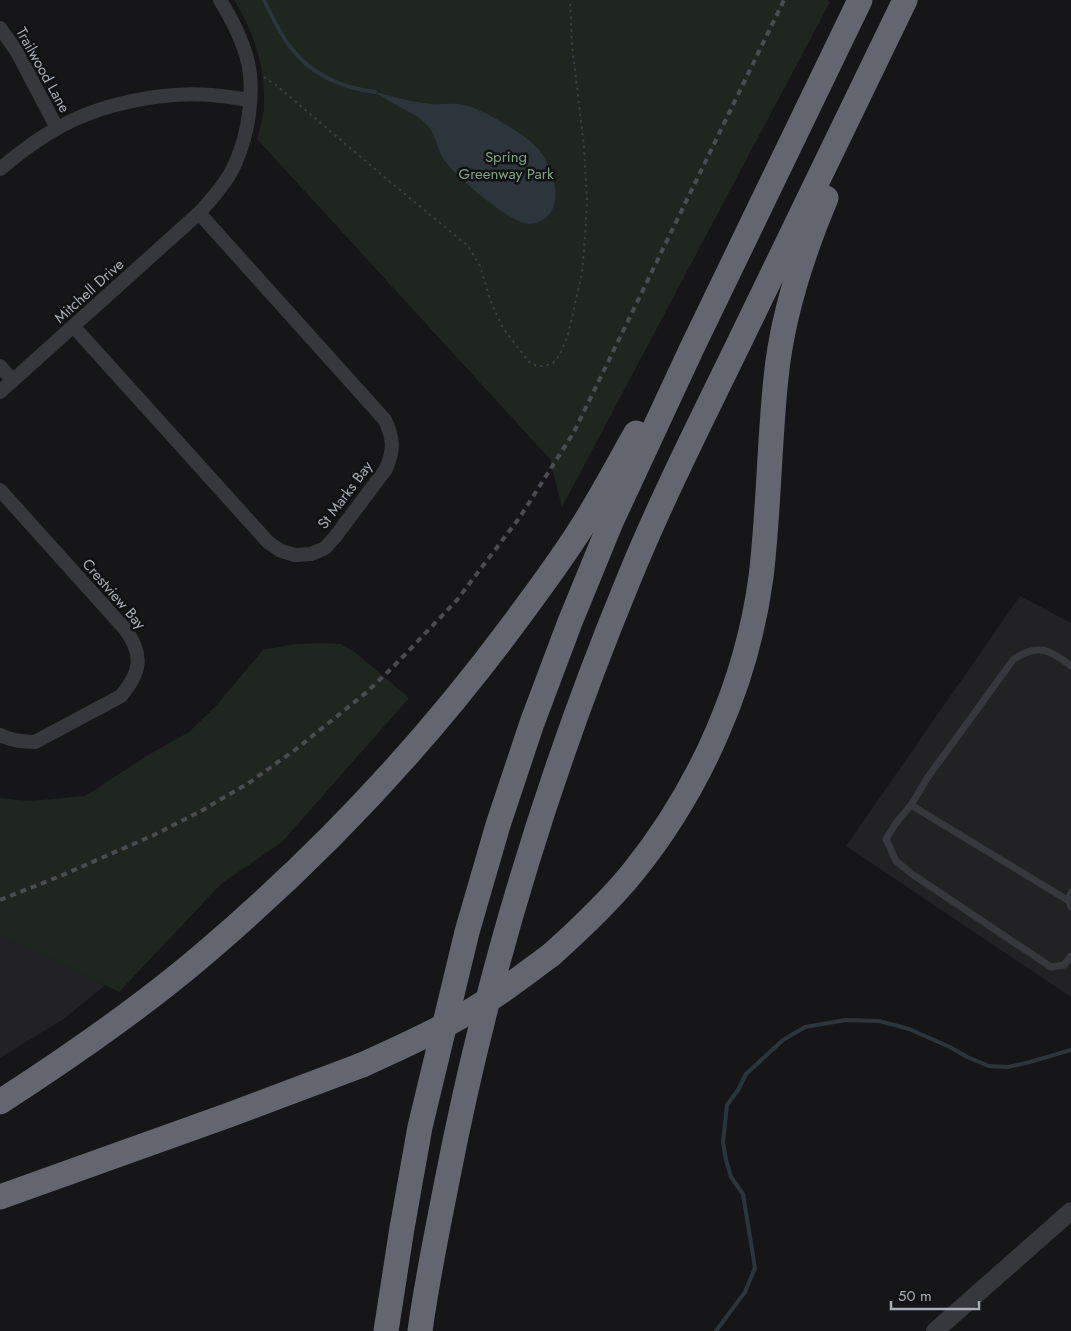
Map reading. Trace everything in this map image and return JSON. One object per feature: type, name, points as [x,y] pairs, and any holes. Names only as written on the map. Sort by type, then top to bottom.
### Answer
[{"type":"highway","points":[[386,1331],[420,1127],[467,932],[498,825],[532,723],[570,622],[611,522],[691,350],[860,0]]},
{"type":"highway","points":[[420,1331],[460,1112],[504,936],[548,791],[587,684],[629,579],[674,475],[905,0]]},
{"type":"highway","points":[[0,1197],[362,1065],[424,1036],[485,1003],[551,955],[601,908],[632,873],[661,835],[712,744],[734,688],[750,634],[761,579],[776,377],[787,316],[798,274],[815,224],[911,0]]},
{"type":"highway","points":[[0,1102],[103,1033],[204,954],[304,864],[386,778],[477,672],[535,595],[585,523],[663,386],[691,350]]},
{"type":"street","name":"Mitchell Drive","points":[[0,392],[199,213],[216,195],[230,173],[245,134],[250,100],[250,72],[230,15],[220,0]]},
{"type":"street","name":"Trailwood Lane","points":[[0,28],[17,52],[57,128]]},
{"type":"street","points":[[0,169],[23,150],[57,128],[101,110],[171,95],[211,95],[250,100]]},
{"type":"street","name":"St Marks Bay","points":[[74,327],[268,542],[280,551],[295,555],[311,554],[325,548],[336,537],[386,469],[391,457],[391,432],[385,420],[199,213]]},
{"type":"street","points":[[0,366],[13,381]]},
{"type":"street","name":"Crestview Bay","points":[[0,490],[125,629],[134,641],[138,656],[137,672],[131,684],[121,696],[35,742],[21,742],[7,739],[0,735]]},
{"type":"street","points":[[935,1331],[1071,1211]]},
{"type":"lane","points":[[1071,666],[1056,654],[1038,649],[1024,652],[1013,660],[928,777],[911,805],[886,839],[896,861],[912,874],[1051,967],[1064,965],[1071,956]]},
{"type":"lane","points":[[911,805],[1070,904],[1071,892]]},
{"type":"path","points":[[250,72],[260,74],[276,84],[468,246],[480,266],[490,302],[503,328],[529,362],[537,366],[545,366],[553,363],[559,356],[568,335],[582,273],[586,236],[587,201],[584,147],[572,45],[570,0]]},
{"type":"shaded area","points":[[375,92],[424,103],[468,106],[496,119],[522,135],[542,154],[553,177],[556,193],[553,208],[549,215],[543,220],[530,224],[521,222],[502,212],[467,184],[448,165],[432,132],[423,121]]},
{"type":"shaded area","points":[[1020,596],[1071,623],[1071,997],[846,846]]},
{"type":"shaded area","points":[[243,864],[171,931],[65,1018],[0,1058],[0,883]]},
{"type":"green space","name":"Spring Greenway Park","points":[[234,0],[827,0],[830,2],[562,507],[549,456],[257,139],[264,108],[263,76],[253,37]]},
{"type":"green space","points":[[296,644],[341,644],[356,653],[409,698],[281,843],[222,883],[119,992],[4,935],[0,937],[0,798],[29,801],[85,796],[150,754],[189,732],[215,707],[263,650]]},
{"type":"waterway","points":[[264,0],[287,43],[308,66],[329,79],[351,87],[375,92]]},
{"type":"waterway","points":[[716,1331],[745,1292],[755,1268],[743,1194],[731,1177],[726,1160],[723,1142],[727,1105],[738,1090],[746,1074],[783,1040],[805,1027],[846,1020],[879,1021],[909,1029],[989,1066],[1008,1067],[1071,1050]]},
{"type":"railway","points":[[0,900],[154,835],[201,811],[247,784],[295,750],[367,692],[457,600],[520,517],[574,432],[784,0]]}]
